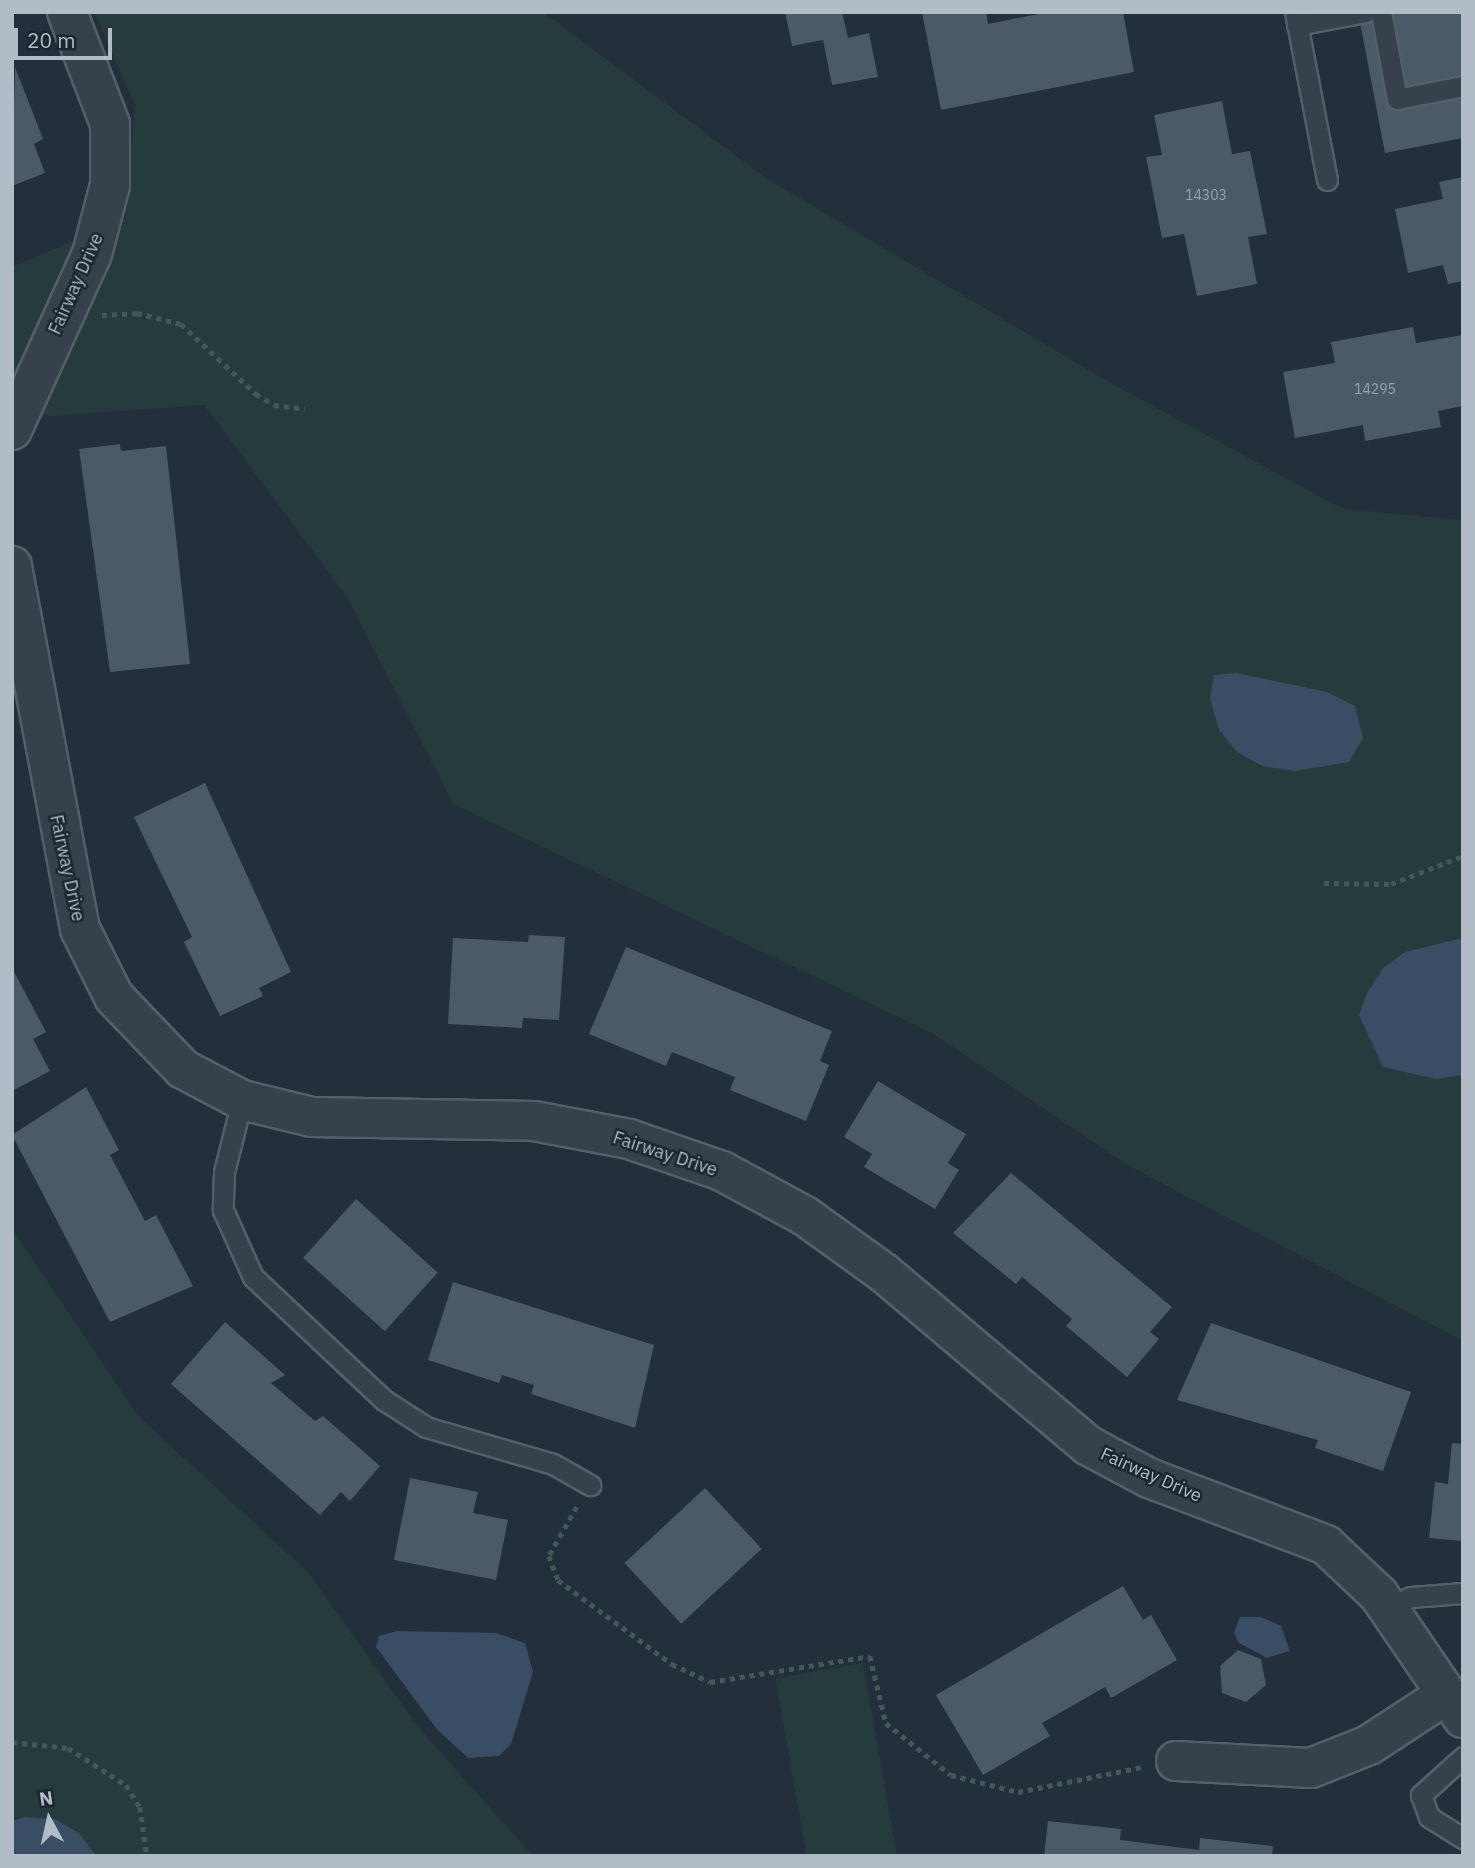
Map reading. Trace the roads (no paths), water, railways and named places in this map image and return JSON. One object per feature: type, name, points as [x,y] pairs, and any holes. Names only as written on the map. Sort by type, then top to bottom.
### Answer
[{"type":"street","name":"Fairway Drive","points":[[12,430],[103,223],[112,156],[94,72],[67,12]]},
{"type":"street","name":"Fairway Drive","points":[[12,566],[68,887],[93,963],[157,1047],[183,1069],[242,1100],[312,1117],[534,1121],[629,1139],[722,1171],[805,1216],[884,1273],[1088,1446],[1149,1478],[1326,1545],[1388,1608],[1454,1707]]},
{"type":"street","points":[[1177,1760],[1311,1768],[1454,1707]]},
{"type":"lane","points":[[1327,180],[1296,19],[1365,12]]},
{"type":"lane","points":[[1381,12],[1397,99],[1463,86]]},
{"type":"lane","points":[[242,1100],[224,1172],[223,1210],[253,1277],[384,1400],[426,1427],[553,1464],[590,1485]]},
{"type":"lane","points":[[1388,1608],[1410,1597],[1463,1593]]},
{"type":"lane","points":[[1463,1756],[1421,1795],[1429,1816],[1463,1838]]},
{"type":"water","points":[[1237,673],[1327,692],[1355,706],[1363,738],[1349,762],[1296,771],[1262,766],[1237,752],[1219,730],[1210,699],[1214,675]]},
{"type":"water","points":[[1463,938],[1463,1075],[1436,1079],[1383,1067],[1359,1015],[1367,993],[1383,968],[1405,952]]},
{"type":"water","points":[[1240,1617],[1261,1617],[1281,1626],[1290,1651],[1267,1658],[1239,1643],[1234,1633]]},
{"type":"water","points":[[397,1631],[496,1633],[525,1643],[533,1672],[511,1744],[499,1756],[468,1758],[436,1728],[376,1647],[379,1636]]},
{"type":"water","points":[[25,1817],[55,1819],[79,1833],[96,1856],[12,1856],[12,1821]]}]
